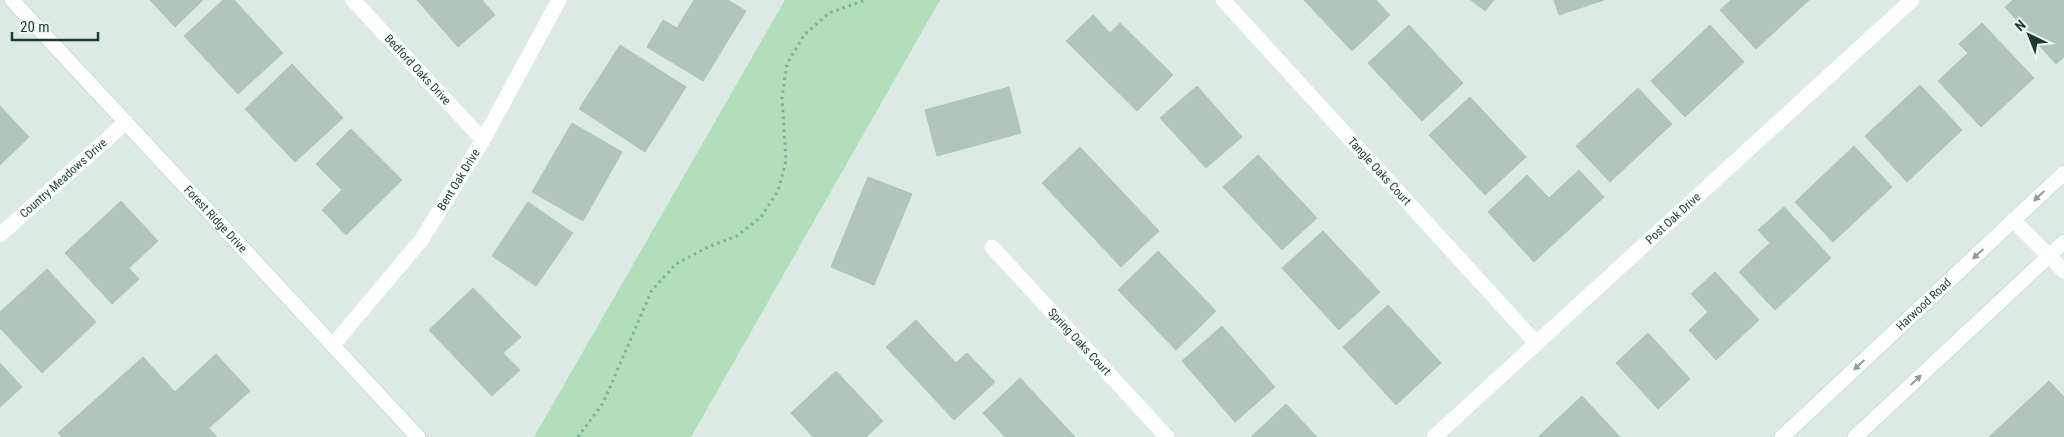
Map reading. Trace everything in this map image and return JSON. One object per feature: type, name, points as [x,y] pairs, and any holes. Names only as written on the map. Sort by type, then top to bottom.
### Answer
[{"type":"street","name":"Forest Ridge Drive","points":[[12,0],[418,437]]},
{"type":"street","name":"Bedford Oaks Drive","points":[[353,0],[483,140]]},
{"type":"street","name":"Bent Oak Drive","points":[[333,345],[422,239],[483,140],[559,0]]},
{"type":"street","name":"Tangle Oaks Court","points":[[1223,0],[1537,344]]},
{"type":"street","name":"Post Oak Drive","points":[[1434,437],[1912,0]]},
{"type":"street","name":"Country Meadows Drive","points":[[0,235],[126,122]]},
{"type":"street","name":"Harwood Road","points":[[1782,437],[2064,172]]},
{"type":"street","points":[[2013,220],[2064,271]]},
{"type":"street","points":[[1855,437],[2064,242]]},
{"type":"street","name":"Spring Oaks Court","points":[[992,247],[1167,437]]},
{"type":"path","points":[[578,437],[603,403],[652,290],[676,264],[737,236],[761,217],[778,191],[786,161],[782,97],[787,64],[804,35],[829,14],[865,0]]},
{"type":"green space","points":[[785,0],[940,0],[691,437],[534,437]]},
{"type":"building","points":[[150,0],[203,0],[175,27]]},
{"type":"building","points":[[223,0],[234,0],[283,53],[238,94],[184,36]]},
{"type":"building","points":[[417,0],[482,0],[495,15],[458,47]]},
{"type":"building","points":[[694,0],[728,0],[746,11],[703,81],[647,47],[663,20],[677,28]]},
{"type":"building","points":[[1304,0],[1376,0],[1390,15],[1352,51]]},
{"type":"building","points":[[1471,0],[1494,0],[1485,11]]},
{"type":"building","points":[[1554,0],[1604,0],[1559,15]]},
{"type":"building","points":[[1731,0],[1809,0],[1756,49],[1720,10]]},
{"type":"building","points":[[2013,0],[2064,0],[2064,57],[2056,64],[2005,7]]},
{"type":"building","points":[[1093,15],[1110,33],[1120,23],[1173,75],[1137,111],[1066,41]]},
{"type":"building","points":[[1982,23],[2034,78],[1981,127],[1938,81],[1968,53],[1959,44]]},
{"type":"building","points":[[1409,25],[1463,83],[1422,121],[1368,63]]},
{"type":"building","points":[[1710,25],[1744,62],[1685,117],[1651,81]]},
{"type":"building","points":[[620,45],[686,87],[645,152],[579,109]]},
{"type":"building","points":[[292,64],[343,118],[295,162],[245,109]]},
{"type":"building","points":[[1920,85],[1962,130],[1907,182],[1865,136]]},
{"type":"building","points":[[1197,86],[1242,137],[1206,168],[1160,118]]},
{"type":"building","points":[[1009,87],[1021,133],[937,156],[925,110]]},
{"type":"building","points":[[1638,88],[1672,124],[1610,182],[1576,146]]},
{"type":"building","points":[[1470,97],[1526,157],[1485,195],[1429,135]]},
{"type":"building","points":[[0,106],[29,137],[0,165]]},
{"type":"building","points":[[572,123],[622,152],[583,221],[532,192]]},
{"type":"building","points":[[351,129],[402,180],[346,235],[322,210],[342,190],[316,164]]},
{"type":"building","points":[[1854,146],[1892,187],[1833,242],[1795,202]]},
{"type":"building","points":[[1080,147],[1159,231],[1121,267],[1042,183]]},
{"type":"building","points":[[1258,155],[1317,218],[1282,250],[1223,187]]},
{"type":"building","points":[[1579,170],[1604,197],[1534,262],[1488,212],[1527,175],[1549,198]]},
{"type":"building","points":[[868,177],[912,194],[874,285],[831,267]]},
{"type":"building","points":[[121,201],[158,241],[129,268],[139,279],[112,304],[65,253]]},
{"type":"building","points":[[528,202],[573,233],[536,286],[492,256]]},
{"type":"building","points":[[1784,207],[1831,258],[1775,310],[1739,272],[1770,243],[1758,230]]},
{"type":"building","points":[[1323,231],[1380,292],[1339,330],[1282,268]]},
{"type":"building","points":[[1158,251],[1216,311],[1176,350],[1118,290]]},
{"type":"building","points":[[47,269],[96,322],[42,373],[0,328],[0,312]]},
{"type":"building","points":[[1715,272],[1759,320],[1716,360],[1689,330],[1708,312],[1691,294]]},
{"type":"building","points":[[473,288],[521,337],[503,353],[520,370],[492,396],[429,330]]},
{"type":"building","points":[[1388,305],[1441,363],[1396,405],[1343,347]]},
{"type":"building","points":[[916,320],[956,363],[967,353],[995,382],[954,420],[886,347]]},
{"type":"building","points":[[1222,326],[1275,387],[1235,422],[1182,361]]},
{"type":"building","points":[[1648,333],[1690,379],[1658,409],[1616,363]]},
{"type":"building","points":[[216,354],[250,391],[209,428],[217,437],[62,437],[58,433],[143,357],[175,392]]},
{"type":"building","points":[[0,363],[22,387],[0,407]]},
{"type":"building","points":[[836,371],[883,421],[866,437],[813,437],[791,413]]},
{"type":"building","points":[[1020,378],[1075,437],[1005,437],[983,413]]},
{"type":"building","points":[[2049,381],[2064,397],[2064,437],[1989,437]]},
{"type":"building","points":[[1582,396],[1620,437],[1538,437]]},
{"type":"building","points":[[1286,404],[1317,437],[1252,437],[1252,436]]}]
